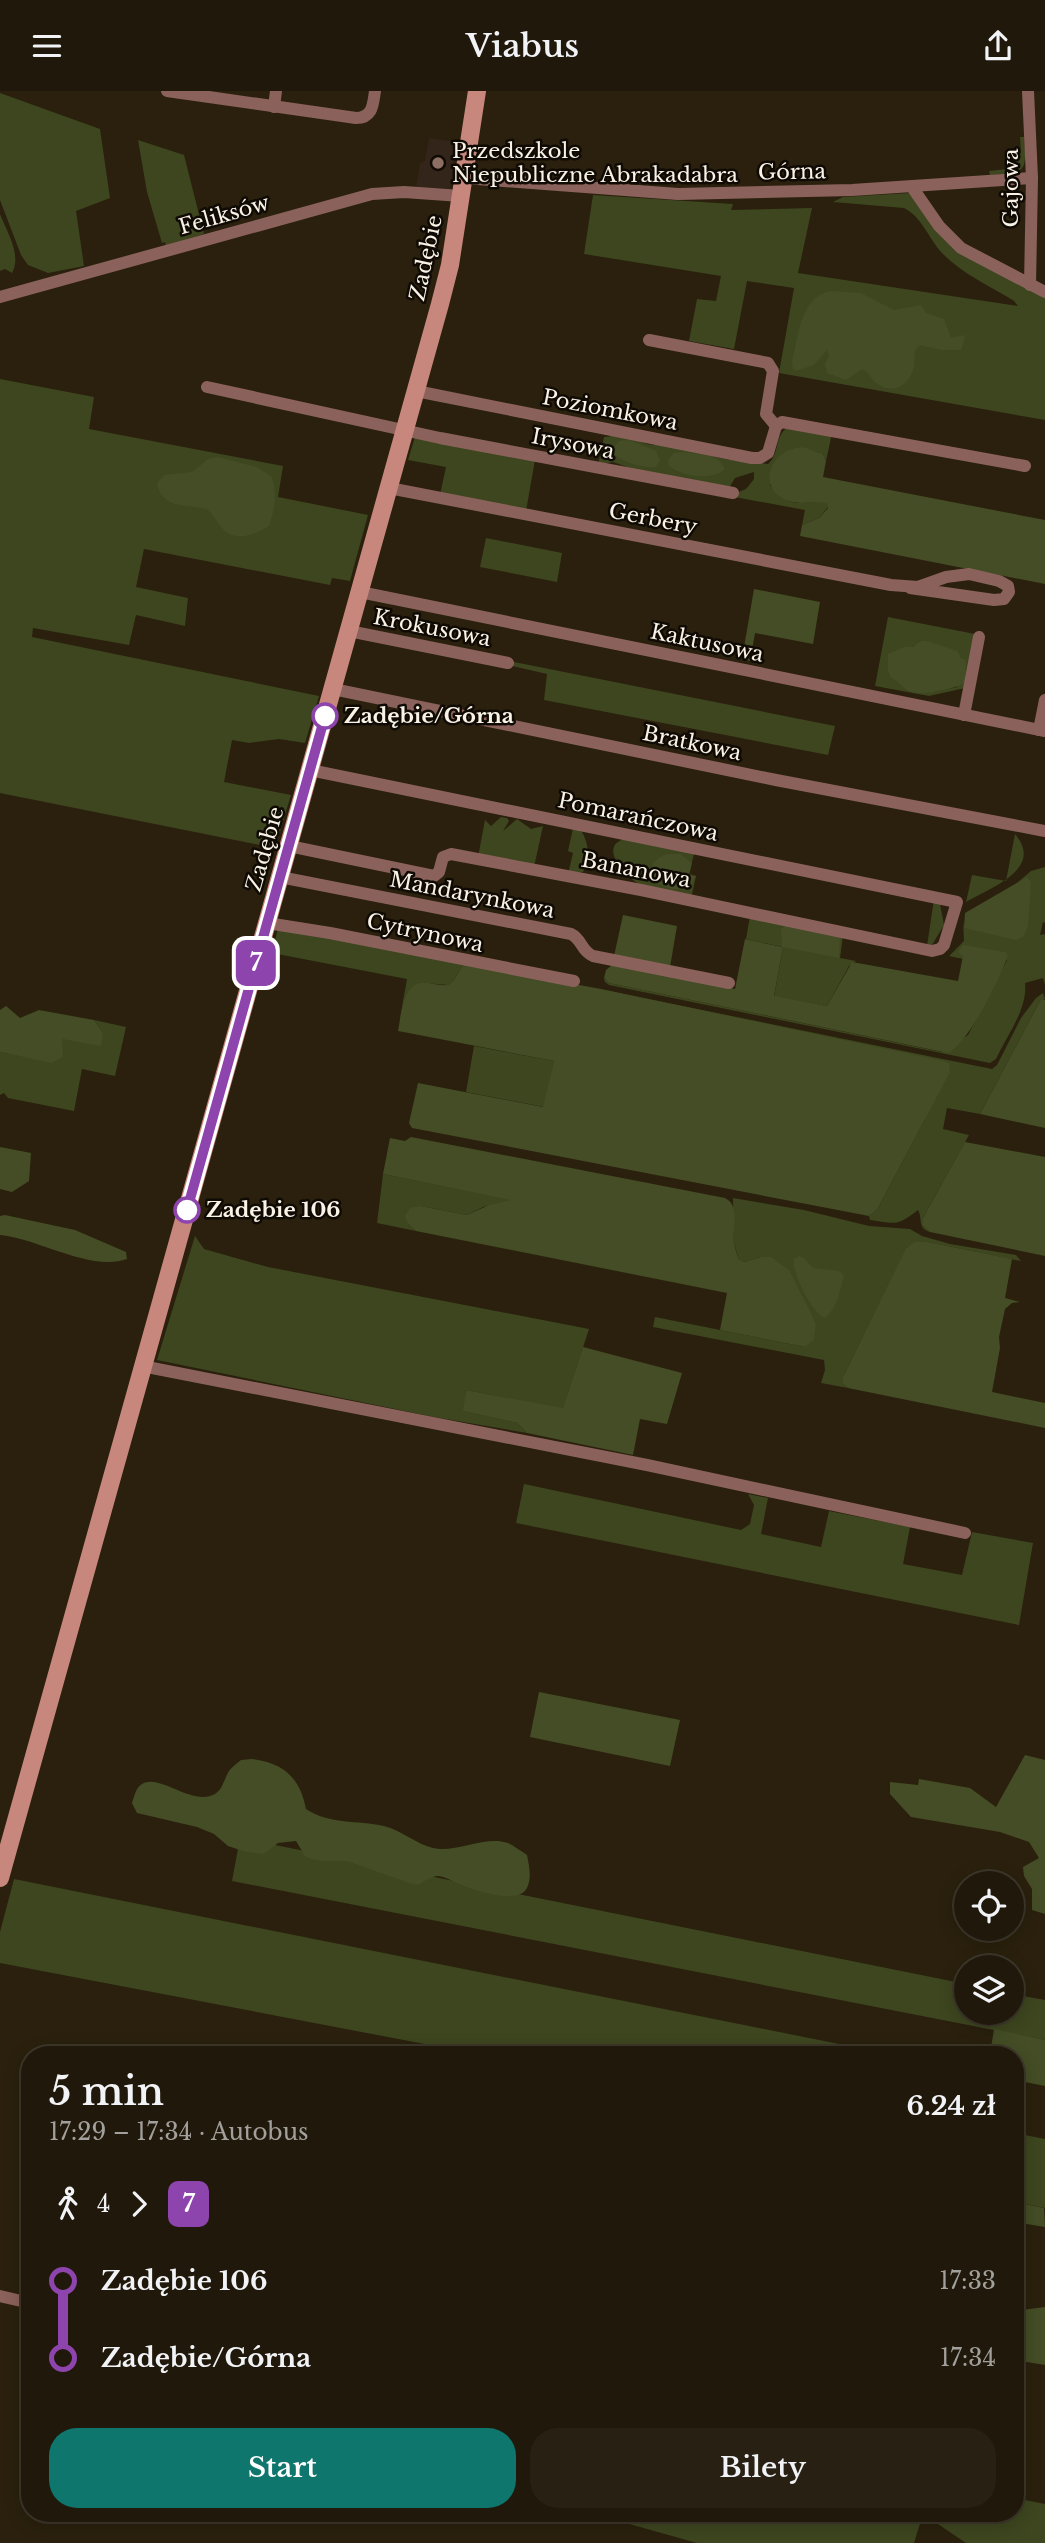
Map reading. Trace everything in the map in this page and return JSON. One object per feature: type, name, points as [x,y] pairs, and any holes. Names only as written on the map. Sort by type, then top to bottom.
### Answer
[{"type":"street","points":[[167,91],[362,118],[371,111],[375,91]]},
{"type":"street","points":[[274,107],[276,91]]},
{"type":"street","name":"Zadębie","points":[[0,1878],[406,430],[450,265],[477,91]]},
{"type":"street","name":"Gajowa","points":[[1028,91],[1032,178],[1030,285]]},
{"type":"street","name":"Górna","points":[[464,178],[678,194],[912,187],[1032,178]]},
{"type":"street","points":[[912,187],[939,226],[961,248],[1045,292]]},
{"type":"street","name":"Feliksów","points":[[0,297],[372,194],[404,192],[461,196]]},
{"type":"street","points":[[649,340],[768,363],[772,371],[766,414],[776,426],[782,422],[801,425],[1025,467]]},
{"type":"street","points":[[207,387],[406,430]]},
{"type":"street","name":"Poziomkowa","points":[[416,391],[752,458],[760,458],[768,453],[776,426]]},
{"type":"street","name":"Irysowa","points":[[406,430],[733,493]]},
{"type":"street","name":"Gerbery","points":[[389,488],[912,587],[937,585],[994,600],[1004,599],[1009,592],[1006,584],[979,576],[957,575],[937,585]]},
{"type":"street","name":"Kaktusowa","points":[[360,592],[1042,731]]},
{"type":"street","name":"Krokusowa","points":[[349,631],[508,663]]},
{"type":"street","points":[[964,715],[979,637]]},
{"type":"street","name":"Bratkowa","points":[[333,689],[776,780],[1045,831]]},
{"type":"street","points":[[1042,731],[1045,700]]},
{"type":"street","name":"Pomarańczowa","points":[[310,771],[957,902]]},
{"type":"street","name":"Bananowa","points":[[289,846],[433,876],[439,872],[443,857],[450,853],[932,951],[944,945],[957,902]]},
{"type":"street","name":"Mandarynkowa","points":[[280,877],[571,934],[577,938],[583,951],[593,956],[729,983]]},
{"type":"street","name":"Cytrynowa","points":[[267,923],[574,981]]},
{"type":"street","points":[[142,1366],[647,1465],[965,1532]]},
{"type":"street","points":[[0,2296],[21,2302]]},
{"type":"shaded area","name":"Przedszkole Niepubliczne Abrakadabra","points":[[429,138],[457,142],[450,189],[416,188],[420,163],[425,161]]},
{"type":"green space","points":[[0,93],[100,129],[110,198],[76,211],[84,266],[48,273],[28,265],[21,255],[0,200]]},
{"type":"green space","points":[[1020,137],[1024,137],[1025,149],[1022,169],[990,175],[989,171],[1007,169],[1021,153]]},
{"type":"green space","points":[[138,140],[184,155],[204,234],[166,246],[165,242],[162,243],[147,192]]},
{"type":"green space","points":[[910,193],[938,232],[1045,296],[1045,420],[779,373],[794,288],[747,281],[734,349],[689,341],[697,299],[716,301],[721,276],[584,254],[593,195],[733,204],[731,210],[812,208],[798,273],[1018,306],[950,260],[937,247],[916,217],[904,208],[833,202],[843,197]]},
{"type":"green space","points":[[0,214],[14,251],[15,266],[12,273],[5,269],[0,271]]},
{"type":"green space","points":[[832,291],[861,293],[894,310],[921,305],[926,313],[944,319],[951,338],[963,335],[965,337],[961,350],[941,350],[920,345],[915,350],[912,373],[903,384],[892,389],[879,385],[862,369],[846,380],[827,373],[827,350],[814,365],[796,371],[792,362],[802,319],[813,300]]},
{"type":"green space","points":[[0,379],[94,397],[89,429],[283,466],[278,497],[368,515],[350,581],[332,578],[330,585],[144,549],[136,587],[188,598],[185,626],[136,615],[129,645],[33,628],[32,637],[319,696],[305,743],[279,739],[249,743],[232,740],[224,782],[291,795],[275,848],[0,793]]},
{"type":"green space","points":[[788,427],[832,433],[826,461],[823,454],[812,450],[787,451],[782,454],[770,485],[790,502],[827,502],[828,507],[819,518],[802,525],[805,510],[729,496],[746,489],[754,479],[754,472],[735,478],[729,488],[641,472],[613,462],[598,465],[604,437],[615,435],[724,459],[768,464],[781,435]]},
{"type":"green space","points":[[415,437],[535,460],[526,511],[440,495],[446,467],[408,460]]},
{"type":"green space","points":[[629,440],[656,451],[660,460],[656,467],[634,464],[614,454],[614,448],[619,441]]},
{"type":"green space","points":[[803,447],[823,454],[826,461],[823,477],[1045,520],[1045,584],[800,536],[802,525],[819,518],[828,508],[827,503],[797,503],[785,500],[771,486],[770,475],[777,458],[790,450]]},
{"type":"green space","points":[[674,453],[713,457],[725,469],[713,475],[697,476],[682,473],[669,466],[668,460]]},
{"type":"green space","points":[[218,457],[257,467],[272,477],[275,501],[269,526],[247,536],[236,536],[225,531],[206,509],[176,504],[159,491],[157,483],[164,475],[192,472],[208,459]]},
{"type":"green space","points":[[486,538],[562,553],[557,582],[480,567]]},
{"type":"green space","points":[[754,589],[820,602],[813,644],[755,633],[750,661],[742,659]]},
{"type":"green space","points":[[888,617],[975,634],[965,688],[929,696],[875,686]],"holes":[[[924,640],[961,658],[957,687],[934,692],[901,684],[898,680],[901,649],[906,646],[914,648],[918,642]]]},
{"type":"green space","points":[[924,640],[957,651],[961,658],[966,660],[965,683],[945,690],[915,693],[891,678],[888,654],[906,646],[914,647]]},
{"type":"green space","points":[[509,661],[835,726],[828,755],[544,700],[547,674],[508,665]]},
{"type":"green space","points":[[501,817],[509,821],[503,831],[517,819],[531,829],[543,826],[534,867],[478,857],[485,820],[491,826]]},
{"type":"green space","points":[[573,828],[581,830],[588,857],[583,872],[568,874],[573,853],[568,851]]},
{"type":"green space","points":[[1015,834],[1022,846],[1023,857],[1019,867],[1006,879]]},
{"type":"green space","points":[[625,839],[695,850],[689,874],[696,876],[691,899],[649,888],[630,877],[618,863],[613,848]]},
{"type":"green space","points":[[667,854],[680,854],[692,863],[689,875],[696,876],[690,887],[670,888],[652,879],[654,863]]},
{"type":"green space","points":[[1045,867],[1045,923],[1043,922],[1040,935],[1045,934],[1045,985],[1043,978],[1025,983],[1023,1002],[1016,1022],[996,1059],[990,1063],[609,985],[605,982],[604,978],[609,983],[942,1052],[968,1035],[1007,960],[949,956],[964,941],[963,920],[964,928],[1031,871]]},
{"type":"green space","points":[[972,875],[1004,881],[988,890],[966,902]]},
{"type":"green space","points":[[1027,877],[1031,882],[1028,926],[1024,936],[1016,940],[964,928],[965,913]]},
{"type":"green space","points":[[934,899],[940,904],[944,925],[932,945],[927,946]]},
{"type":"green space","points":[[623,915],[677,926],[670,967],[614,956]]},
{"type":"green space","points":[[750,916],[843,935],[840,958],[856,961],[849,966],[827,1006],[774,997],[783,947],[746,939]]},
{"type":"green space","points":[[787,925],[834,934],[840,938],[839,958],[783,947],[774,996],[827,1006],[852,962],[958,981],[963,956],[958,952],[963,945],[1005,952],[1008,955],[974,1024],[948,1053],[609,983],[604,978],[606,970],[612,965],[735,989],[745,939],[782,947],[781,929]]},
{"type":"green space","points":[[278,928],[464,964],[448,985],[424,983],[406,996],[402,1007],[407,979],[272,953]]},
{"type":"green space","points":[[464,964],[601,989],[944,1061],[949,1063],[950,1072],[877,1210],[869,1216],[412,1128],[409,1123],[418,1083],[543,1107],[554,1061],[398,1031],[403,1003],[409,990],[420,983],[448,985]]},
{"type":"green space","points":[[589,987],[992,1069],[997,1065],[1021,1018],[1036,998],[1043,993],[1045,1000],[1041,999],[980,1114],[947,1108],[943,1129],[969,1135],[923,1218],[923,1226],[930,1232],[922,1226],[918,1210],[896,1223],[870,1220],[869,1216],[877,1210],[924,1121],[948,1063]]},
{"type":"green space","points":[[1041,999],[1045,1000],[1045,1128],[980,1114]]},
{"type":"green space","points":[[6,1006],[20,1018],[39,1010],[94,1020],[103,1033],[101,1046],[62,1039],[63,1057],[51,1063],[0,1052],[0,1010]]},
{"type":"green space","points":[[94,1020],[126,1027],[115,1076],[82,1069],[74,1111],[8,1098],[4,1093],[0,1095],[0,1052],[51,1062],[62,1039],[103,1033]]},
{"type":"green space","points":[[474,1046],[554,1061],[544,1107],[466,1092]]},
{"type":"green space","points":[[411,1137],[725,1198],[733,1206],[734,1243],[739,1260],[744,1262],[771,1257],[789,1270],[816,1323],[814,1340],[805,1347],[720,1330],[727,1293],[416,1231],[408,1224],[405,1216],[410,1208],[421,1206],[467,1215],[489,1205],[510,1200],[383,1174],[390,1138],[405,1141]]},
{"type":"green space","points":[[965,1142],[1045,1157],[1045,1256],[930,1232],[923,1226],[923,1218]]},
{"type":"green space","points":[[0,1147],[31,1153],[29,1181],[12,1192],[0,1189]]},
{"type":"green space","points":[[383,1174],[512,1200],[483,1207],[467,1215],[421,1206],[408,1224],[416,1231],[377,1223]]},
{"type":"green space","points":[[733,1198],[804,1210],[869,1226],[910,1229],[922,1236],[950,1244],[1016,1255],[1021,1261],[928,1242],[907,1247],[843,1377],[843,1384],[848,1388],[821,1383],[825,1370],[824,1360],[653,1327],[655,1317],[805,1347],[816,1323],[800,1296],[761,1257],[739,1261],[734,1243]]},
{"type":"green space","points":[[0,1216],[75,1230],[126,1252],[127,1259],[112,1262],[80,1258],[15,1237],[0,1235]]},
{"type":"green space","points":[[195,1236],[204,1249],[268,1267],[589,1329],[563,1409],[466,1390],[464,1411],[517,1423],[527,1433],[434,1417],[157,1360]]},
{"type":"green space","points":[[915,1242],[928,1242],[1012,1259],[1005,1298],[1020,1302],[1012,1303],[1005,1309],[992,1392],[1045,1403],[1045,1428],[848,1388],[843,1384],[843,1377],[906,1248]]},
{"type":"green space","points":[[799,1256],[813,1268],[839,1271],[844,1276],[835,1305],[824,1318],[808,1300],[799,1282],[794,1259]]},
{"type":"green space","points":[[583,1347],[682,1373],[667,1424],[640,1419],[633,1455],[527,1433],[517,1423],[463,1411],[466,1390],[563,1408]]},
{"type":"green space","points":[[524,1484],[741,1530],[750,1524],[754,1505],[748,1494],[768,1498],[761,1534],[821,1547],[829,1511],[910,1527],[903,1564],[962,1575],[972,1532],[1033,1543],[1019,1625],[516,1523]]},
{"type":"green space","points":[[539,1692],[680,1720],[670,1766],[530,1737]]},
{"type":"green space","points":[[1025,1755],[1045,1760],[1045,1914],[1032,1910],[1032,1889],[1024,1876],[1023,1867],[1039,1858],[1029,1842],[1000,1832],[911,1817],[890,1794],[890,1782],[918,1785],[919,1779],[970,1788],[996,1807]]},
{"type":"green space","points":[[252,1759],[282,1768],[300,1789],[306,1809],[325,1818],[384,1826],[433,1848],[452,1848],[490,1841],[508,1843],[527,1855],[529,1884],[523,1893],[507,1896],[470,1888],[438,1876],[418,1885],[412,1884],[347,1861],[311,1859],[305,1856],[296,1841],[278,1843],[264,1854],[246,1852],[228,1846],[214,1834],[197,1827],[137,1813],[132,1803],[138,1787],[149,1782],[196,1796],[215,1794],[233,1767],[241,1760]]},
{"type":"green space","points":[[240,1838],[954,1982],[954,2022],[232,1881]]},
{"type":"green space","points":[[14,1879],[849,2046],[435,2046],[0,1963],[0,1932]]},
{"type":"green space","points":[[1024,1996],[1045,2000],[1045,2040],[968,2025],[1024,2025]]},
{"type":"green space","points":[[994,2029],[1045,2040],[1045,2086],[1024,2082],[1024,2046],[991,2046]]},
{"type":"green space","points":[[1024,2135],[1045,2139],[1045,2208],[1024,2204]]},
{"type":"green space","points":[[1024,2204],[1044,2208],[1045,2227],[1024,2224]]},
{"type":"green space","points":[[1045,2307],[1045,2365],[1024,2362],[1024,2310]]},
{"type":"green space","points":[[1024,2500],[1045,2504],[1045,2543],[966,2543],[935,2522],[1024,2522]]},
{"type":"green space","points":[[622,2522],[921,2522],[914,2543],[697,2543]]},
{"type":"bus line","name":"7","points":[[187,1210],[325,716]]},
{"type":"place","name":"Przedszkole Niepubliczne Abrakadabra","points":[[438,163]]},
{"type":"place","name":"Zadębie/Górna","points":[[325,716]]},
{"type":"place","name":"Zadębie 106","points":[[187,1210]]}]
